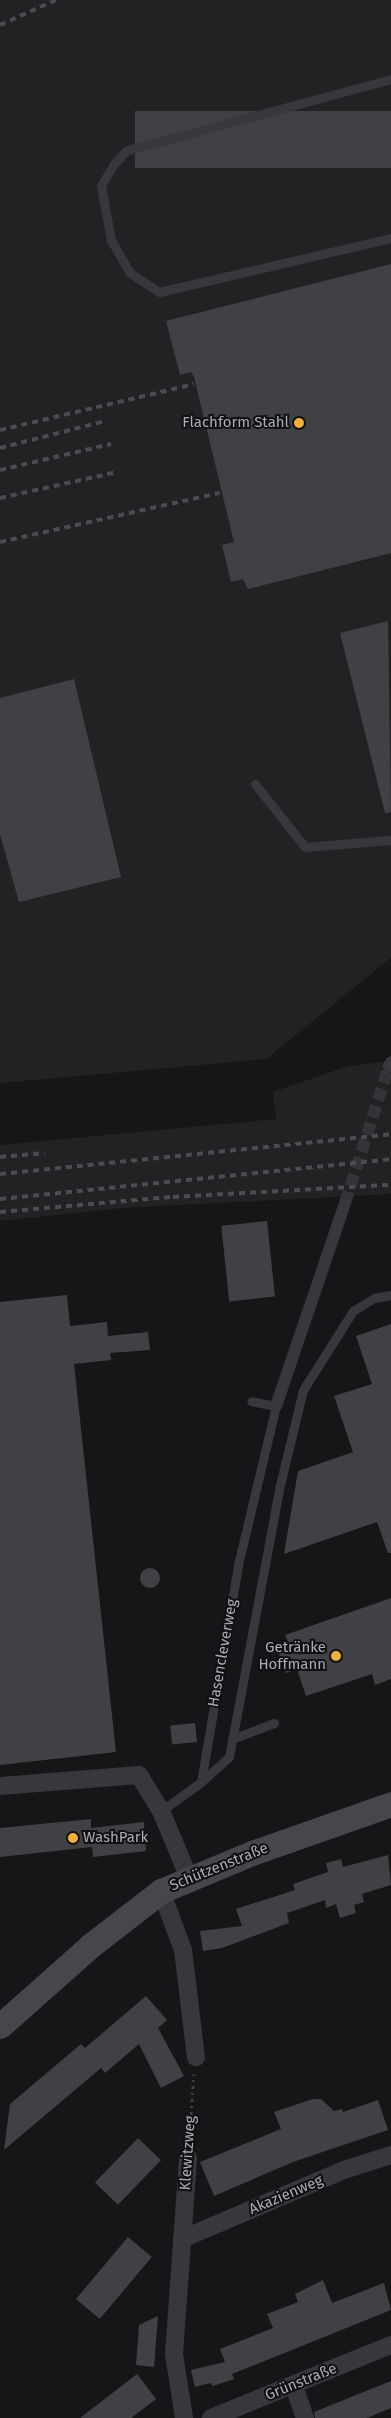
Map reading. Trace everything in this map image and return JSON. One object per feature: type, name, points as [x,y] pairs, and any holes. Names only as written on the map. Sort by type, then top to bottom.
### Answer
[{"type":"main road","name":"Schützenstraße","points":[[0,2026],[90,1946],[161,1891],[189,1878],[391,1804]]},
{"type":"street","name":"Hasencleverweg","points":[[276,1406],[345,1203]]},
{"type":"street","points":[[0,1786],[139,1775],[161,1812],[189,1878]]},
{"type":"street","points":[[161,1891],[183,1950],[196,2057]]},
{"type":"street","name":"Akazienweg","points":[[182,2239],[344,2170],[391,2155]]},
{"type":"street","name":"Klewitzweg","points":[[184,2418],[174,2354],[188,2158]]},
{"type":"street","name":"Grünstraße","points":[[211,2418],[294,2386],[391,2345]]},
{"type":"street","points":[[294,2386],[305,2418]]},
{"type":"lane","points":[[391,79],[127,150],[114,164],[102,186],[111,240],[130,274],[160,292],[391,238]]},
{"type":"lane","points":[[255,784],[305,847],[391,840]]},
{"type":"lane","points":[[161,1812],[201,1782],[229,1757],[280,1485],[304,1390],[353,1311],[374,1298],[391,1296]]},
{"type":"lane","points":[[251,1401],[276,1406]]},
{"type":"lane","name":"Hasencleverweg","points":[[201,1782],[238,1565],[276,1406]]},
{"type":"lane","points":[[232,1739],[274,1723]]},
{"type":"path","name":"Klewitzweg","points":[[188,2158],[196,2057]]},
{"type":"shaded area","points":[[0,0],[391,0],[391,958],[266,1059],[0,1083]]},
{"type":"shaded area","points":[[391,1061],[391,1194],[122,1208],[0,1221],[0,1145],[276,1119],[273,1092],[348,1066]]},
{"type":"building","points":[[135,111],[391,111],[391,168],[135,168]]},
{"type":"building","name":"Flachform Stahl","points":[[391,264],[391,553],[248,589],[243,579],[231,582],[222,545],[234,542],[194,377],[191,372],[180,375],[166,321]]},
{"type":"building","points":[[388,621],[391,812],[385,813],[340,633]]},
{"type":"building","points":[[74,679],[121,877],[19,902],[0,834],[0,698]]},
{"type":"building","points":[[267,1221],[275,1297],[229,1301],[221,1226]]},
{"type":"building","points":[[67,1295],[70,1326],[107,1322],[108,1336],[148,1332],[150,1350],[110,1353],[111,1360],[74,1364],[116,1752],[0,1765],[0,1302]]},
{"type":"building","points":[[391,1324],[391,1553],[388,1553],[377,1522],[284,1554],[298,1471],[353,1452],[334,1396],[372,1384],[356,1336]]},
{"type":"building","points":[[150,1568],[157,1571],[160,1578],[157,1585],[150,1588],[143,1585],[140,1578],[143,1571]]},
{"type":"building","name":"Getränke Hoffmann","points":[[391,1598],[391,1679],[375,1685],[372,1674],[306,1696],[297,1669],[286,1673],[276,1645],[288,1641],[285,1635]]},
{"type":"building","points":[[195,1723],[197,1742],[172,1745],[170,1726]]},
{"type":"building","name":"WashPark","points":[[91,1819],[91,1828],[144,1822],[146,1851],[93,1857],[92,1847],[0,1857],[0,1828]]},
{"type":"building","points":[[388,1855],[391,1885],[362,1894],[364,1902],[354,1905],[356,1913],[340,1918],[336,1904],[326,1908],[325,1900],[287,1913],[289,1923],[222,1948],[203,1951],[200,1931],[242,1926],[236,1909],[295,1890],[293,1884],[328,1872],[326,1863],[341,1859],[343,1867]]},
{"type":"building","points":[[146,1996],[167,2020],[158,2028],[184,2076],[161,2088],[139,2044],[105,2073],[101,2068],[4,2150],[10,2104],[81,2044],[85,2048]]},
{"type":"building","points":[[313,2099],[321,2099],[334,2111],[342,2109],[343,2112],[378,2100],[388,2130],[293,2162],[214,2196],[200,2162],[281,2129],[274,2112]]},
{"type":"building","points":[[138,2138],[161,2160],[118,2205],[95,2183]]},
{"type":"building","points":[[128,2237],[152,2257],[100,2319],[76,2299]]},
{"type":"building","points":[[323,2280],[332,2303],[384,2283],[391,2310],[232,2374],[234,2379],[213,2386],[210,2383],[195,2387],[191,2370],[225,2362],[220,2349],[273,2328],[267,2314],[298,2302],[295,2294]]},
{"type":"building","points":[[158,2316],[154,2367],[136,2365],[139,2325]]},
{"type":"building","points":[[137,2374],[156,2399],[131,2418],[80,2418]]},
{"type":"building","points":[[391,2381],[391,2408],[367,2418],[315,2418],[314,2412]]},
{"type":"tunnel","points":[[345,1203],[389,1066]]},
{"type":"railway","points":[[0,25],[56,0]]},
{"type":"railway","points":[[0,430],[194,384]]},
{"type":"railway","points":[[0,448],[105,421]]},
{"type":"railway","points":[[0,470],[111,444]]},
{"type":"railway","points":[[0,498],[117,472]]},
{"type":"railway","points":[[0,542],[220,493]]},
{"type":"railway","points":[[0,1174],[391,1134]]},
{"type":"railway","points":[[0,1157],[45,1153]]},
{"type":"railway","points":[[0,1199],[391,1159]]},
{"type":"railway","points":[[0,1212],[173,1197],[391,1185]]},
{"type":"place","name":"Flachform Stahl","points":[[299,423]]},
{"type":"place","name":"Getränke Hoffmann","points":[[336,1656]]},
{"type":"place","name":"WashPark","points":[[73,1838]]}]
